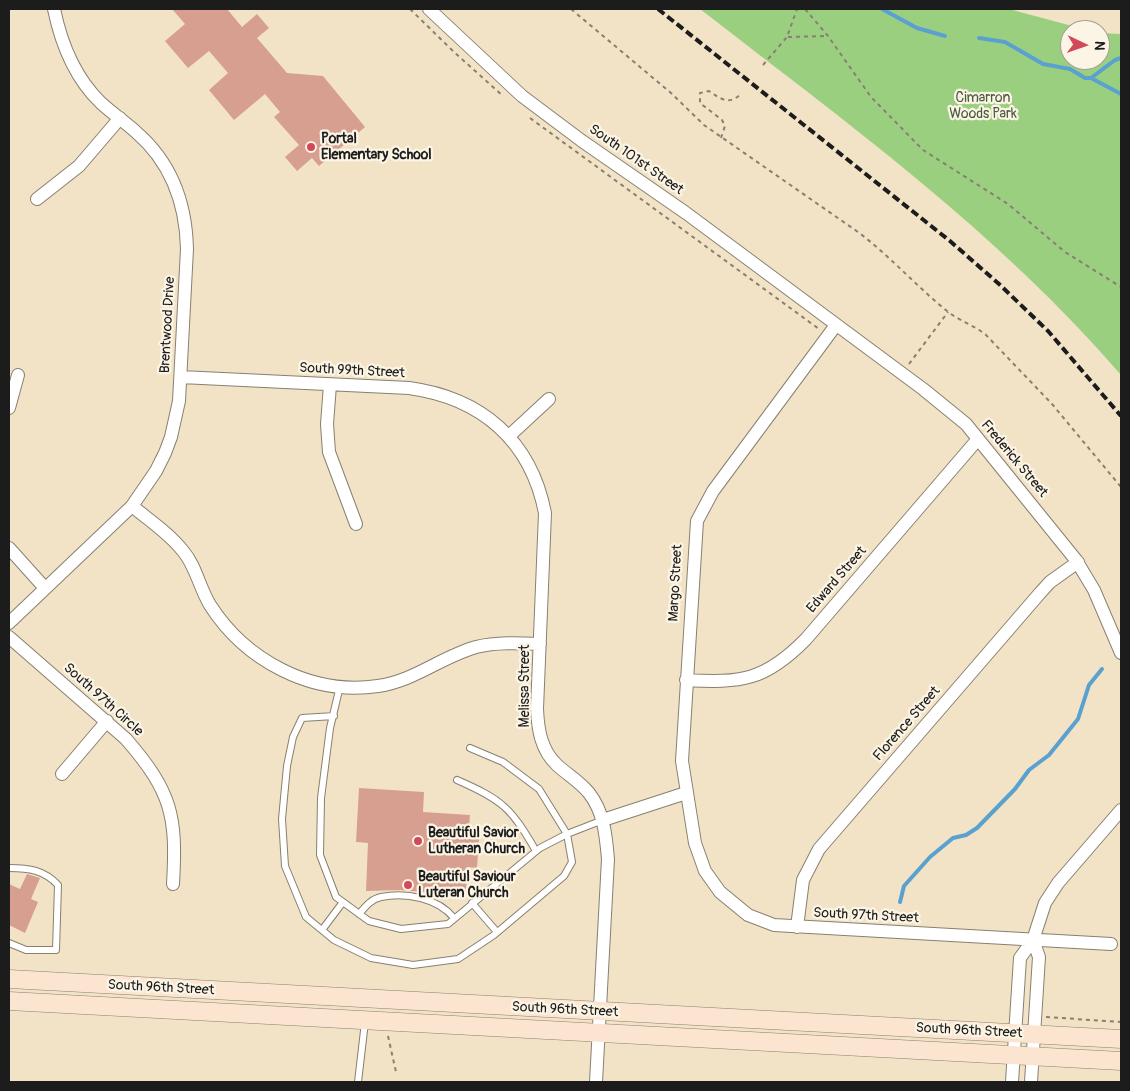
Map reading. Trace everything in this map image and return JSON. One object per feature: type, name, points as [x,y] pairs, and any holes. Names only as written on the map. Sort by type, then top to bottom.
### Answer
[{"type":"main road","name":"South 96th Street","points":[[9,980],[1121,1039]]},
{"type":"main road","name":"South 96th Street","points":[[9,1001],[1121,1061]]},
{"type":"street","name":"Brentwood Drive","points":[[9,622],[132,506],[156,470],[171,437],[179,401],[187,249],[184,210],[179,194],[165,163],[137,133],[100,102],[77,72],[61,36],[54,9]]},
{"type":"street","name":"South 101st Street","points":[[429,9],[530,101],[582,141],[686,213],[836,325]]},
{"type":"street","points":[[37,199],[79,166],[120,118]]},
{"type":"street","name":"Frederick Street","points":[[836,325],[946,407],[978,439],[1078,562],[1094,590],[1121,653]]},
{"type":"street","name":"Margo Street","points":[[712,882],[699,858],[686,793],[682,761],[694,536],[701,510],[713,491],[836,325]]},
{"type":"street","points":[[9,408],[18,375]]},
{"type":"street","name":"South 99th Street","points":[[180,377],[409,388],[444,394],[475,409],[509,436]]},
{"type":"street","points":[[330,385],[327,424],[329,452],[356,524]]},
{"type":"street","points":[[509,436],[549,399]]},
{"type":"street","name":"Melissa Street","points":[[509,436],[530,466],[538,483],[545,513],[537,709],[540,739],[558,765],[590,794],[603,820],[608,859],[598,1012],[596,1082]]},
{"type":"street","name":"Edward Street","points":[[686,680],[720,682],[746,679],[771,669],[783,660],[806,639],[978,439]]},
{"type":"street","points":[[132,506],[184,551],[218,617],[249,650],[274,666],[301,679],[360,688],[391,684],[418,674],[476,647],[492,644],[540,644]]},
{"type":"street","points":[[9,548],[44,587]]},
{"type":"street","name":"Florence Street","points":[[797,927],[803,880],[819,849],[1040,593],[1050,582],[1078,562]]},
{"type":"street","name":"South 97th Circle","points":[[9,637],[107,722],[139,754],[168,802],[173,816],[175,834],[173,884]]},
{"type":"street","points":[[62,774],[107,722]]},
{"type":"street","points":[[603,820],[686,793]]},
{"type":"street","points":[[1012,1082],[1020,958],[1033,940],[1045,903],[1058,883],[1121,810]]},
{"type":"street","name":"South 97th Street","points":[[712,882],[729,901],[748,915],[774,925],[1033,940]]},
{"type":"street","points":[[1033,940],[1111,944]]},
{"type":"street","points":[[1031,1082],[1039,957],[1033,940]]},
{"type":"lane","points":[[340,686],[321,798],[320,855],[336,896],[369,921],[401,929],[448,924],[536,851],[567,834],[603,820]]},
{"type":"lane","points":[[334,716],[302,718],[293,738],[282,819],[285,866],[306,917],[334,940],[370,958],[413,965],[458,959],[497,932],[564,876],[572,862],[567,834],[539,789],[503,762],[470,748]]},
{"type":"lane","points":[[457,780],[487,793],[504,805],[517,818],[536,851]]},
{"type":"lane","points":[[9,868],[29,868],[49,875],[58,885],[56,950],[26,950],[9,943]]},
{"type":"lane","points":[[359,914],[369,903],[380,897],[394,897],[437,902],[446,908],[454,918]]},
{"type":"lane","points":[[322,930],[343,902]]},
{"type":"lane","points":[[472,903],[497,932]]},
{"type":"lane","points":[[358,1082],[365,1021]]},
{"type":"path","points":[[571,9],[721,138],[877,246],[948,312],[978,328],[1052,404],[1121,487]]},
{"type":"path","points":[[763,65],[787,36],[797,9]]},
{"type":"path","points":[[805,9],[828,36],[871,97],[922,150],[1008,204],[1065,252],[1121,287]]},
{"type":"path","points":[[787,36],[828,36]]},
{"type":"path","points":[[721,138],[725,126],[722,120],[700,103],[700,93],[709,91],[728,101],[737,98],[742,93]]},
{"type":"path","points":[[902,373],[948,312]]},
{"type":"path","points":[[1042,1018],[1045,1016],[1121,1022]]},
{"type":"path","points":[[387,1034],[396,1072]]},
{"type":"green space","name":"Cimarron Woods Park","points":[[700,9],[1009,9],[1060,23],[1060,70],[1110,70],[1110,33],[1121,34],[1121,375],[1074,323],[973,227],[866,137]]},
{"type":"building","points":[[172,9],[227,9],[242,27],[257,14],[269,28],[257,38],[287,73],[323,76],[365,127],[319,166],[312,158],[297,171],[285,157],[299,145],[274,117],[280,112],[265,94],[234,120],[209,90],[228,73],[209,51],[188,68],[165,41],[185,24]]},
{"type":"building","name":"Beautiful Savior Lutheran Church","points":[[359,788],[424,792],[423,812],[470,815],[468,839],[479,839],[477,868],[467,867],[466,896],[401,890],[366,891],[368,843],[356,842]]},
{"type":"building","points":[[27,874],[40,878],[31,899],[38,902],[25,933],[9,925],[9,884],[20,889]]},
{"type":"waterway","points":[[882,9],[917,28],[945,36]]},
{"type":"waterway","points":[[979,38],[1005,42],[1043,64],[1070,69],[1085,78],[1091,78],[1115,60],[1121,58]]},
{"type":"waterway","points":[[1091,78],[1121,94]]},
{"type":"waterway","points":[[900,902],[904,886],[930,857],[953,838],[966,835],[977,828],[1015,789],[1029,770],[1049,755],[1078,719],[1089,685],[1102,669]]},
{"type":"railway","points":[[658,9],[950,241],[999,284],[1048,331],[1121,416]]},
{"type":"place","name":"Portal Elementary School","points":[[311,147]]},
{"type":"place","name":"Beautiful Savior Lutheran Church","points":[[418,841]]},
{"type":"place","name":"Beautiful Saviour Luteran Church","points":[[408,885]]}]
